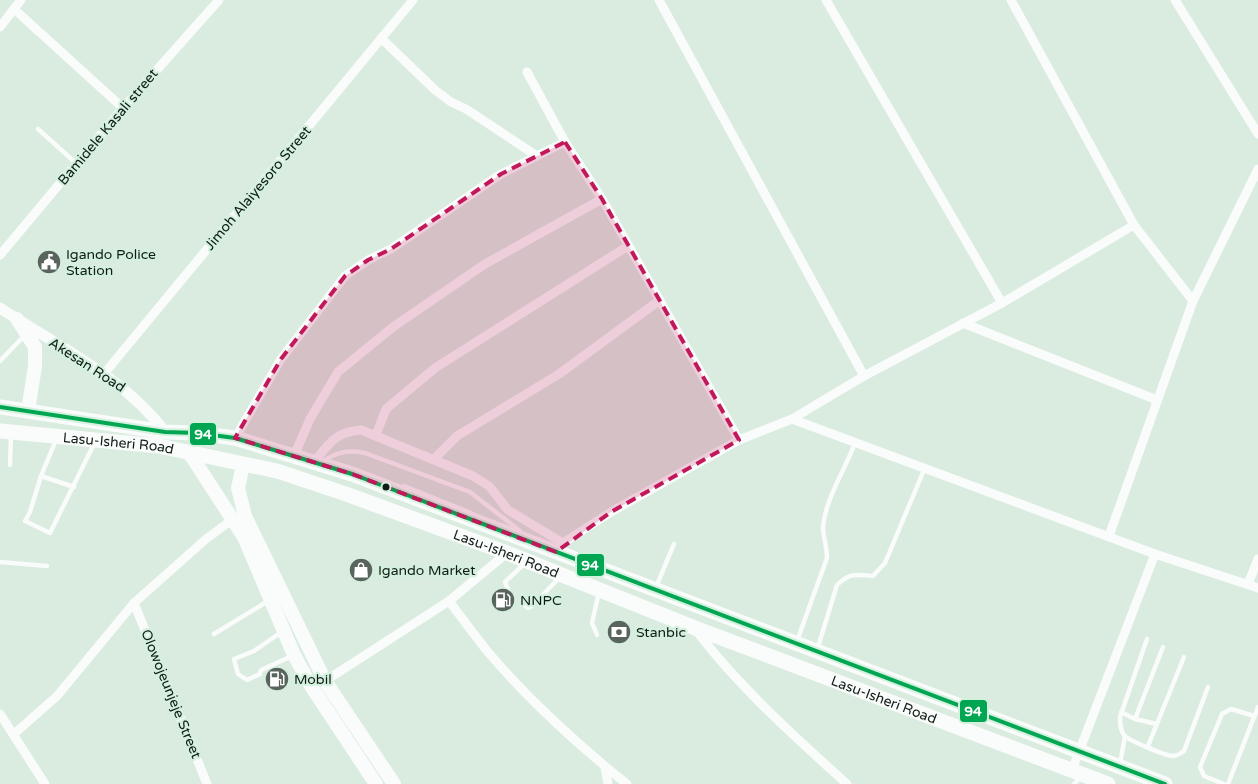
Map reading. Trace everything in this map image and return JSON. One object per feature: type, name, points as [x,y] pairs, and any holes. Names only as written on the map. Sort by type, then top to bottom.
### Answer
[{"type":"main road","points":[[17,319],[35,347],[35,366],[28,411]]},
{"type":"main road","name":"Lasu-Isheri Road","points":[[0,408],[166,432],[197,433],[234,438],[336,469],[535,543],[560,548],[655,590],[1165,784]]},
{"type":"main road","name":"Lasu-Isheri Road","points":[[6,431],[159,446],[277,471],[346,494],[527,561],[1077,776],[1108,784]]},
{"type":"main road","points":[[190,454],[244,537],[294,655],[311,686],[376,784]]},
{"type":"main road","points":[[243,464],[238,488],[245,516],[325,681],[394,784]]},
{"type":"street","points":[[0,26],[21,0]]},
{"type":"street","name":"Jimoh Alaiyesoro Street","points":[[103,375],[413,0]]},
{"type":"street","points":[[659,0],[864,376]]},
{"type":"street","points":[[826,0],[1002,303]]},
{"type":"street","points":[[1012,0],[1134,225],[1193,301]]},
{"type":"street","points":[[1175,0],[1258,134]]},
{"type":"street","name":"Bamidele Kasali street","points":[[0,255],[123,108],[216,1]]},
{"type":"street","points":[[14,8],[123,108]]},
{"type":"street","points":[[382,38],[435,90],[450,102],[466,109],[537,156]]},
{"type":"street","points":[[528,72],[564,142],[602,199],[739,440]]},
{"type":"street","points":[[234,438],[281,359],[345,276],[368,260],[391,249],[501,174],[564,142]]},
{"type":"street","points":[[1109,536],[1193,301],[1258,169]]},
{"type":"street","points":[[294,456],[310,419],[338,372],[393,327],[485,264],[602,199]]},
{"type":"street","points":[[317,463],[331,441],[345,432],[361,430],[376,435],[434,459],[489,486],[508,510],[560,548],[611,512],[739,440],[792,419],[864,376],[1002,303],[1134,225]]},
{"type":"street","points":[[376,435],[386,409],[435,368],[628,246]]},
{"type":"street","points":[[434,459],[457,436],[559,374],[660,300]]},
{"type":"street","name":"Akesan Road","points":[[0,308],[103,375],[148,410],[166,432]]},
{"type":"street","points":[[963,323],[1157,400]]},
{"type":"street","points":[[792,419],[924,470],[1155,554],[1258,588]]},
{"type":"street","points":[[14,734],[57,696],[134,603],[180,562],[233,519]]},
{"type":"street","points":[[325,681],[449,600],[507,554]]},
{"type":"street","points":[[1077,776],[1078,752],[1155,554]]},
{"type":"street","points":[[1248,584],[1258,559]]},
{"type":"street","points":[[449,600],[489,653],[605,767],[627,784]]},
{"type":"street","name":"Olowojeunjeje Street","points":[[134,603],[207,784]]},
{"type":"street","points":[[695,628],[718,658],[810,751],[847,784]]},
{"type":"street","points":[[0,714],[45,784]]},
{"type":"street","points":[[605,767],[608,784]]},
{"type":"lane","points":[[38,129],[77,164]]},
{"type":"lane","points":[[0,361],[26,334]]},
{"type":"lane","points":[[6,431],[10,465]]},
{"type":"lane","points":[[58,436],[25,521],[50,533],[96,440]]},
{"type":"lane","points":[[795,644],[827,558],[823,529],[828,505],[855,443]]},
{"type":"lane","points":[[317,463],[333,455],[350,450],[365,453],[470,492],[535,543]]},
{"type":"lane","points":[[336,469],[359,470]]},
{"type":"lane","points":[[816,652],[837,585],[853,574],[872,576],[879,571],[885,563],[924,470]]},
{"type":"lane","points":[[41,476],[74,487]]},
{"type":"lane","points":[[401,485],[466,509],[486,524]]},
{"type":"lane","points":[[655,590],[674,544]]},
{"type":"lane","points":[[508,589],[505,582],[527,561]]},
{"type":"lane","points":[[0,562],[47,566]]},
{"type":"lane","points":[[522,604],[525,608],[532,606],[562,575]]},
{"type":"lane","points":[[597,635],[592,623],[600,590]]},
{"type":"lane","points":[[214,634],[270,600]]},
{"type":"lane","points":[[284,630],[254,651],[234,659],[238,674],[247,680],[260,674],[262,670],[294,655]]},
{"type":"lane","points":[[1119,767],[1125,736],[1120,726],[1121,712],[1147,639]]},
{"type":"lane","points":[[1135,719],[1164,647]]},
{"type":"lane","points":[[1148,746],[1184,657]]},
{"type":"lane","points":[[1125,736],[1172,756],[1184,751],[1208,687]]},
{"type":"lane","points":[[1228,784],[1258,707]]},
{"type":"lane","points":[[1224,784],[1204,776],[1200,767],[1222,714],[1230,709],[1254,716]]},
{"type":"lane","points":[[1121,712],[1135,719],[1157,724]]},
{"type":"highlighted area","points":[[565,142],[602,199],[739,440],[611,512],[556,552],[352,474],[235,438],[281,359],[345,276],[368,260],[391,249],[501,174]]},
{"type":"transit line","name":"94","points":[[0,407],[165,432],[197,433],[235,438],[352,474],[1165,784]]},
{"type":"place","name":"Igando Police Station","points":[[49,262]]},
{"type":"place","name":"Igando Market","points":[[361,570]]},
{"type":"place","name":"NNPC","points":[[503,600]]},
{"type":"place","name":"Stanbic","points":[[619,632]]},
{"type":"place","name":"Mobil","points":[[277,679]]}]
